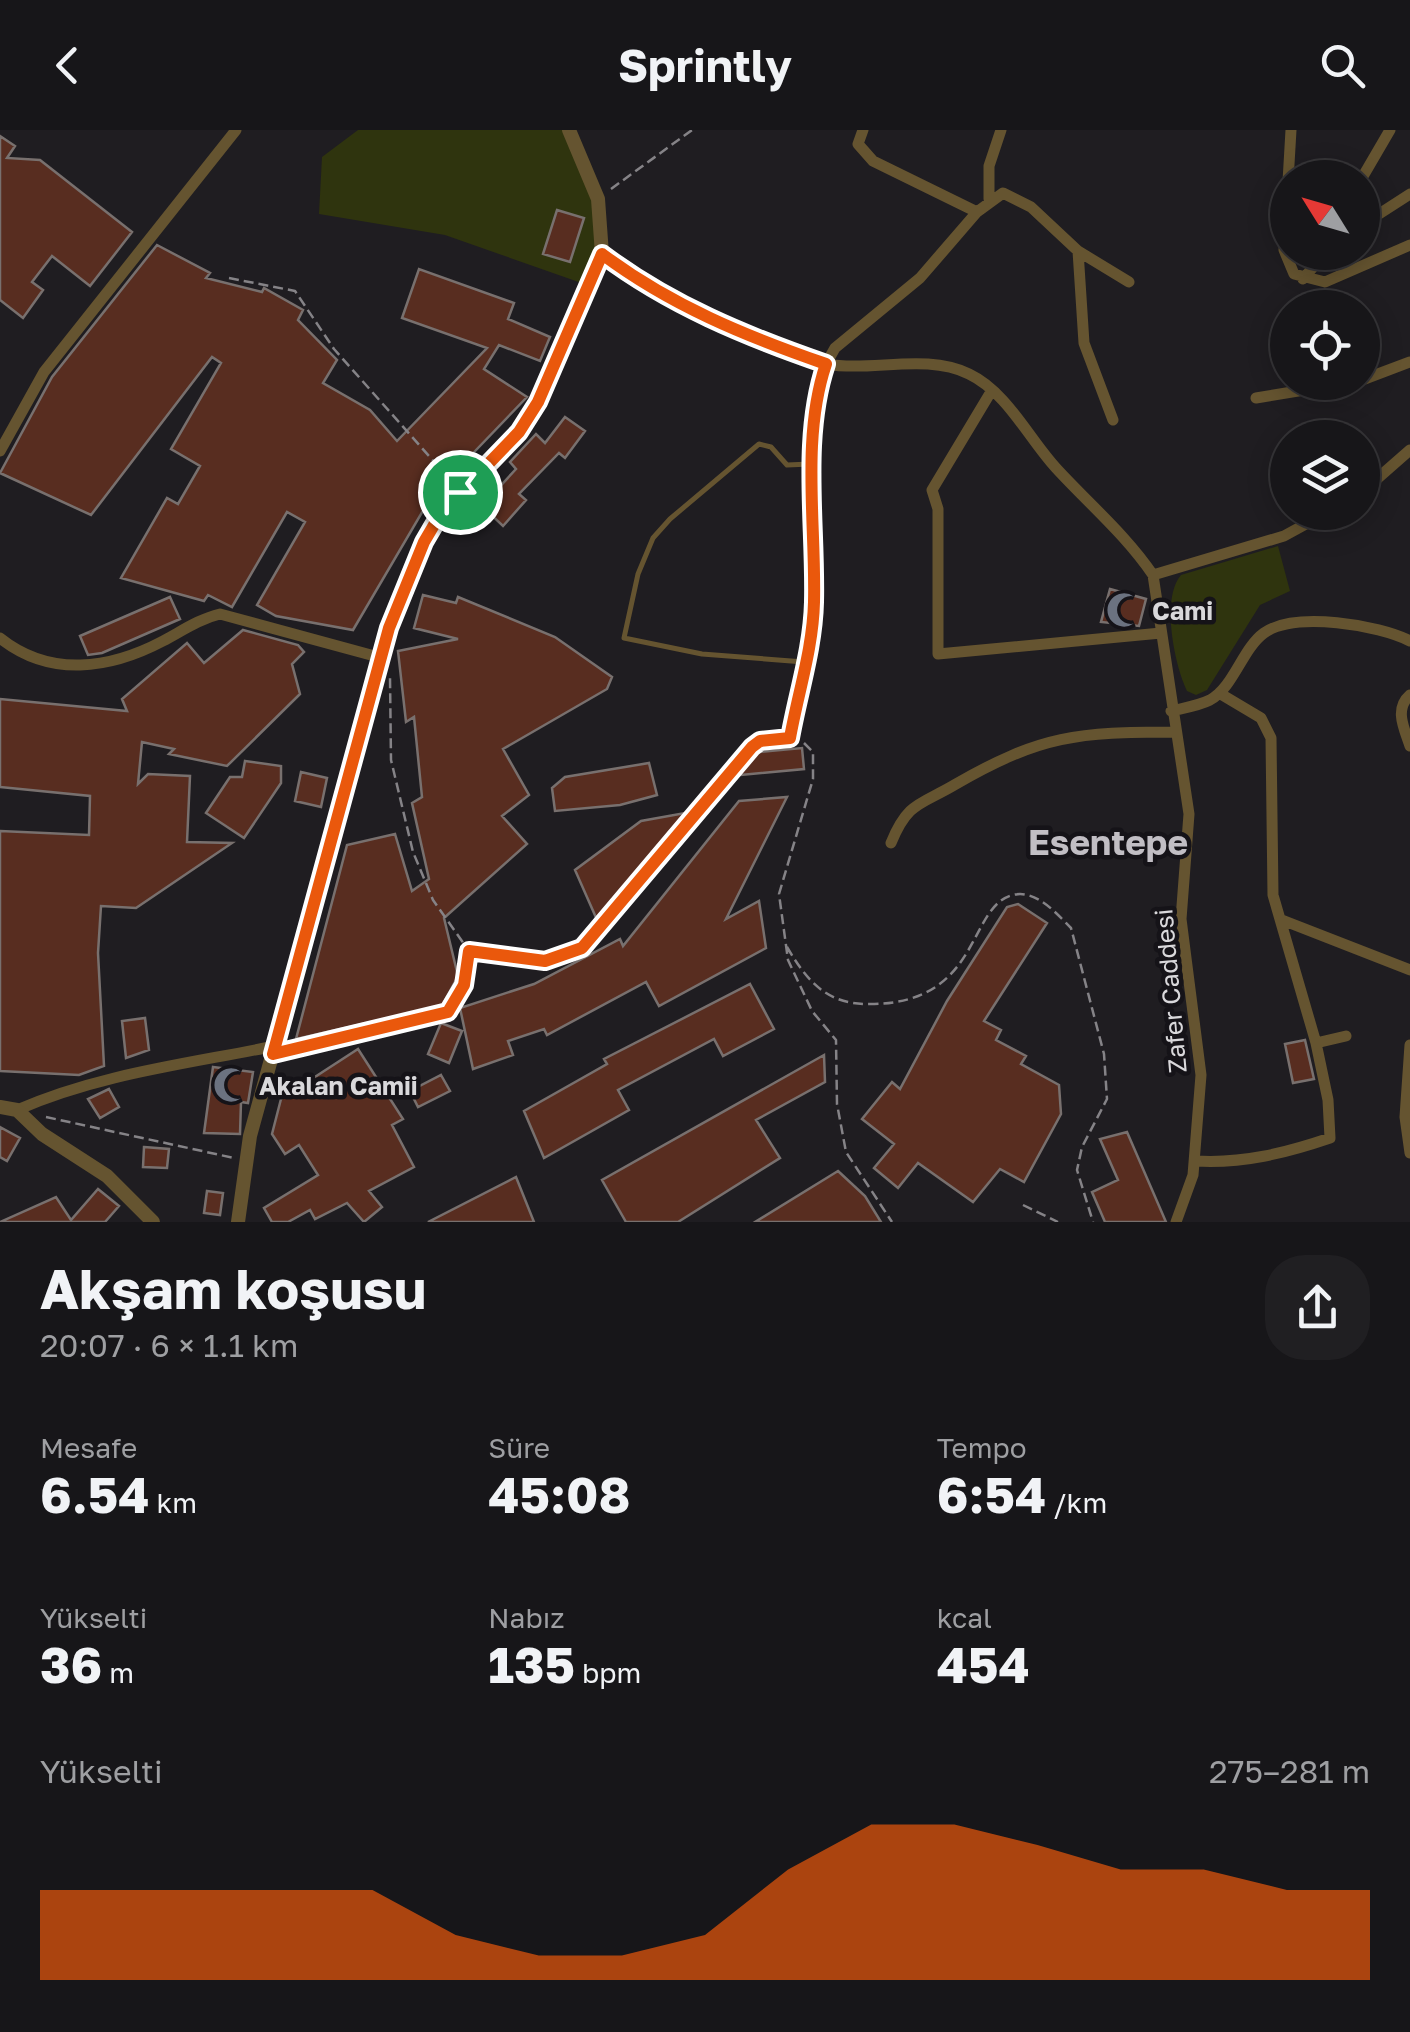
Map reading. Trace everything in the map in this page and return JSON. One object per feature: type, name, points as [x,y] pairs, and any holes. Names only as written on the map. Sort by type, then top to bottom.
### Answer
[{"type":"street","points":[[0,451],[44,372],[236,130]]},
{"type":"street","points":[[238,1222],[245,1160],[274,1050],[424,542],[460,492],[519,432],[538,402],[602,254],[598,199],[569,130]]},
{"type":"street","points":[[863,130],[858,144],[873,161],[977,212]]},
{"type":"street","points":[[990,200],[989,166],[1001,130]]},
{"type":"street","points":[[1292,130],[1284,250],[1288,266],[1303,279],[1325,282],[1410,245]]},
{"type":"street","points":[[1372,160],[1390,130]]},
{"type":"street","points":[[790,738],[807,662],[814,606],[818,387],[835,348],[920,278],[977,212],[1003,192],[1015,196],[1078,251],[1129,282]]},
{"type":"street","points":[[1380,213],[1410,194]]},
{"type":"street","points":[[1078,251],[1084,343],[1113,420]]},
{"type":"street","points":[[602,254],[686,308],[743,336],[826,364],[952,367],[992,390],[1054,466],[1138,552],[1153,575],[1295,530]]},
{"type":"street","points":[[1303,279],[1311,270]]},
{"type":"street","points":[[1380,373],[1410,362]]},
{"type":"street","points":[[992,390],[932,490],[938,508],[938,654],[1160,633]]},
{"type":"street","points":[[1256,398],[1270,396]]},
{"type":"street","points":[[1380,476],[1410,450]]},
{"type":"street","name":"Zafer Caddesi","points":[[1153,575],[1189,814],[1181,920],[1202,1075],[1195,1161],[1176,1222]]},
{"type":"street","points":[[0,638],[57,666],[99,665],[136,655],[199,620],[220,614],[386,662]]},
{"type":"street","points":[[1172,711],[1219,693],[1264,632],[1294,622],[1379,628],[1410,642]]},
{"type":"street","points":[[1195,1161],[1223,1162],[1289,1152],[1330,1138],[1328,1100],[1316,1043],[1287,954],[1273,895],[1271,738],[1261,718],[1219,693]]},
{"type":"street","points":[[1410,695],[1402,705],[1401,719],[1410,746]]},
{"type":"street","points":[[892,843],[901,819],[920,800],[1053,738],[1176,732]]},
{"type":"street","points":[[1282,920],[1410,970]]},
{"type":"street","points":[[1316,1043],[1346,1036]]},
{"type":"street","points":[[1410,1046],[1404,1117],[1410,1153]]},
{"type":"street","points":[[16,1110],[45,1096],[113,1076],[274,1050]]},
{"type":"street","points":[[0,1107],[16,1110],[42,1134],[107,1176],[153,1222]]},
{"type":"lane","points":[[807,662],[702,654],[624,638],[642,562],[670,518],[759,444],[772,447],[787,465],[814,464]]},
{"type":"path","points":[[598,199],[692,130]]},
{"type":"path","points":[[230,278],[295,291],[334,349],[460,492]]},
{"type":"path","points":[[274,1050],[448,1012],[464,985],[469,951],[433,900],[413,852],[391,760],[386,662]]},
{"type":"path","points":[[469,951],[545,961],[582,948],[752,747],[760,741],[790,738],[808,746],[814,762],[779,894],[786,945],[797,984],[836,1040],[836,1104],[846,1152],[892,1222]]},
{"type":"path","points":[[786,945],[810,984],[830,998],[884,1004],[933,991],[956,971],[998,905],[1012,894],[1033,896],[1056,913],[1071,928],[1104,1054],[1107,1098],[1082,1147],[1077,1170],[1093,1222]]},
{"type":"path","points":[[16,1110],[245,1160]]},
{"type":"path","points":[[1023,1205],[1058,1222]]},
{"type":"green space","points":[[358,130],[569,130],[601,226],[590,286],[445,235],[319,214],[322,157]]},
{"type":"green space","points":[[1278,546],[1290,591],[1260,605],[1207,690],[1196,695],[1187,691],[1174,648],[1171,615],[1175,585],[1181,575]]},
{"type":"building","points":[[0,136],[15,146],[7,158],[40,160],[132,232],[90,286],[52,256],[32,282],[43,290],[23,318],[0,300]]},
{"type":"building","points":[[557,210],[584,218],[570,262],[543,254]]},
{"type":"building","points":[[157,245],[210,273],[206,278],[262,292],[264,288],[303,310],[298,320],[337,360],[323,383],[370,410],[397,441],[487,348],[402,318],[419,269],[514,303],[508,319],[550,337],[540,361],[499,345],[484,369],[527,397],[453,474],[448,468],[353,630],[276,616],[257,605],[305,522],[287,512],[232,607],[208,595],[204,601],[121,578],[167,498],[178,504],[200,466],[171,449],[221,363],[212,357],[91,515],[0,473],[52,377]]},
{"type":"building","points":[[565,417],[585,431],[565,458],[559,453],[519,494],[526,500],[503,526],[482,506],[516,469],[510,462],[536,434],[545,443]]},
{"type":"building","name":"Cami","points":[[1110,589],[1146,599],[1139,626],[1101,622]]},
{"type":"building","points":[[423,595],[456,603],[458,597],[555,637],[612,677],[607,689],[503,749],[529,795],[502,816],[527,844],[444,918],[458,976],[442,1006],[296,1039],[347,845],[395,834],[412,891],[429,879],[412,803],[422,797],[414,717],[406,722],[398,651],[458,639],[414,628]]},
{"type":"building","points":[[170,597],[180,619],[102,653],[88,655],[80,636]]},
{"type":"building","points":[[243,630],[298,645],[304,652],[292,664],[300,694],[227,766],[169,754],[174,749],[142,742],[138,784],[148,774],[190,776],[187,842],[232,843],[136,908],[101,906],[98,953],[104,1066],[79,1075],[0,1071],[0,831],[89,835],[90,796],[0,787],[0,699],[127,711],[122,699],[187,643],[204,663]]},
{"type":"building","points":[[802,748],[804,769],[730,776],[748,753]]},
{"type":"building","points":[[245,761],[281,766],[281,783],[244,838],[206,813],[230,777],[242,777]]},
{"type":"building","points":[[649,763],[657,795],[620,805],[555,811],[552,788],[565,777]]},
{"type":"building","points":[[301,772],[327,778],[321,807],[295,801]]},
{"type":"building","points":[[787,797],[726,919],[759,901],[766,948],[659,1006],[646,982],[547,1035],[544,1029],[508,1041],[513,1055],[473,1069],[460,1008],[534,984],[620,939],[623,946],[739,801]]},
{"type":"building","points":[[685,813],[598,922],[575,870],[641,821]]},
{"type":"building","points":[[1018,904],[1047,923],[984,1021],[1001,1030],[996,1040],[1026,1056],[1021,1064],[1059,1085],[1061,1114],[1024,1182],[1000,1169],[973,1202],[918,1163],[898,1188],[874,1168],[894,1144],[862,1119],[892,1082],[900,1089],[947,1001],[1007,907]]},
{"type":"building","points":[[750,984],[774,1029],[723,1056],[714,1039],[618,1090],[629,1110],[544,1158],[524,1111],[607,1064],[604,1059]]},
{"type":"building","points":[[145,1018],[149,1050],[126,1058],[122,1021]]},
{"type":"building","points":[[441,1023],[462,1031],[449,1063],[428,1054]]},
{"type":"building","points":[[1305,1040],[1314,1079],[1293,1083],[1285,1044]]},
{"type":"building","points":[[358,1049],[403,1119],[392,1125],[414,1167],[369,1191],[382,1207],[364,1222],[347,1203],[315,1219],[310,1210],[288,1222],[272,1222],[264,1208],[318,1175],[299,1145],[285,1154],[272,1134],[281,1099]]},
{"type":"building","points":[[824,1055],[825,1082],[756,1120],[780,1158],[678,1222],[626,1222],[602,1180]]},
{"type":"building","points":[[213,1067],[253,1072],[248,1103],[241,1102],[240,1134],[204,1133]]},
{"type":"building","points":[[441,1075],[450,1091],[418,1107],[410,1091]]},
{"type":"building","points":[[109,1089],[119,1107],[100,1118],[88,1099]]},
{"type":"building","points":[[0,1127],[20,1138],[7,1161],[0,1157]]},
{"type":"building","points":[[1127,1132],[1166,1222],[1105,1222],[1092,1192],[1118,1180],[1100,1139]]},
{"type":"building","points":[[144,1147],[169,1149],[167,1168],[143,1167]]},
{"type":"building","points":[[838,1171],[865,1196],[881,1222],[755,1222]]},
{"type":"building","points":[[516,1177],[534,1222],[428,1222]]},
{"type":"building","points":[[98,1189],[119,1206],[105,1222],[0,1222],[56,1197],[71,1220]]},
{"type":"building","points":[[207,1191],[223,1193],[220,1215],[204,1213]]},
{"type":"place","name":"Cami","points":[[1124,610]]},
{"type":"place","name":"Akalan Camii","points":[[231,1085]]},
{"type":"district","name":"Esentepe","points":[[1108,842]]},
{"type":"route","points":[[602,254],[686,308],[743,336],[826,364],[818,387],[814,464],[814,606],[807,662],[790,738],[760,741],[752,747],[599,934],[582,948],[559,960],[545,961],[469,951],[464,985],[448,1012],[273,1054],[389,628],[424,542],[441,513],[460,492],[519,432],[538,402],[572,331],[602,254]]}]
